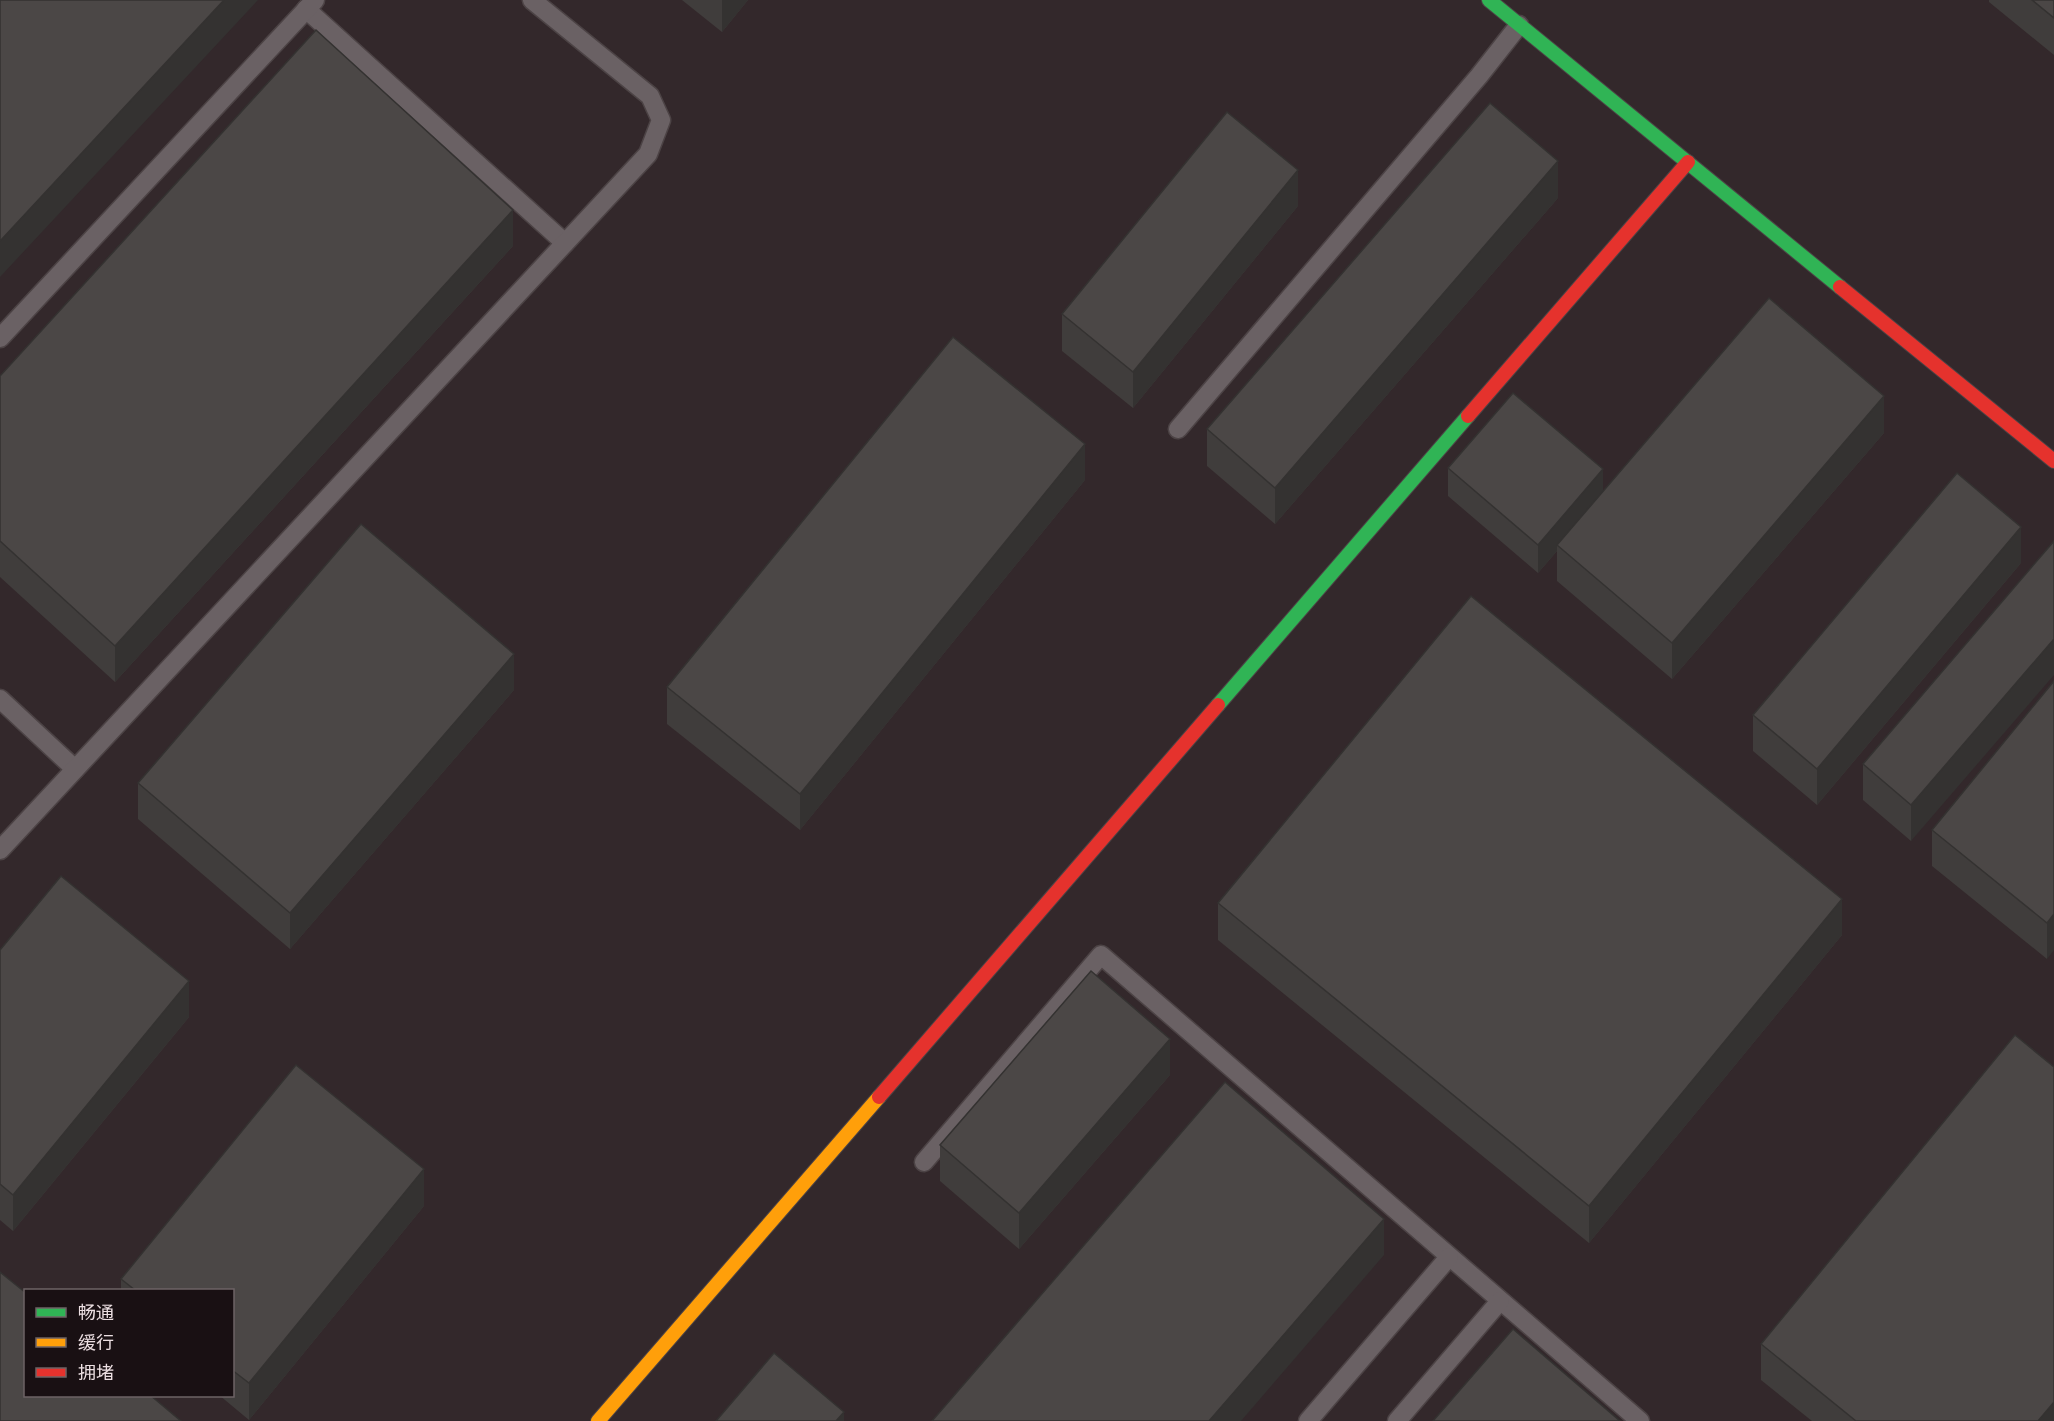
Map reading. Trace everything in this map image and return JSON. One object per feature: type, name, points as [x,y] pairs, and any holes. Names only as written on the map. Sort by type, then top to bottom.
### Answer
[{"type":"street","points":[[1489,0],[2054,461]]},
{"type":"street","points":[[598,1421],[1688,162]]},
{"type":"lane","points":[[0,850],[648,154],[661,120],[650,96],[532,0]]},
{"type":"lane","points":[[0,338],[311,4],[565,243]]},
{"type":"lane","points":[[1179,429],[1479,76],[1519,25]]},
{"type":"lane","points":[[0,699],[75,769]]},
{"type":"lane","points":[[924,1162],[1101,955],[1640,1421]]},
{"type":"lane","points":[[1308,1421],[1449,1257]]},
{"type":"lane","points":[[1397,1421],[1500,1301]]},
{"type":"building","points":[[0,0],[224,0],[0,241]]},
{"type":"building","points":[[2032,0],[2054,0],[2054,18]]},
{"type":"building","points":[[316,30],[513,210],[115,646],[0,541],[0,376]]},
{"type":"building","points":[[1490,103],[1558,161],[1275,488],[1207,429]]},
{"type":"building","points":[[1227,112],[1298,170],[1133,372],[1062,314]]},
{"type":"building","points":[[1769,298],[1884,396],[1672,643],[1557,545]]},
{"type":"building","points":[[953,337],[1085,444],[800,794],[667,687]]},
{"type":"building","points":[[1513,393],[1603,469],[1538,545],[1448,468]]},
{"type":"building","points":[[1957,473],[2021,527],[1817,769],[1753,715]]},
{"type":"building","points":[[361,524],[514,654],[290,913],[138,783]]},
{"type":"building","points":[[2054,541],[2054,639],[1911,805],[1863,764]]},
{"type":"building","points":[[1471,596],[1842,899],[1589,1206],[1218,903]]},
{"type":"building","points":[[2054,681],[2054,914],[2047,923],[1932,830]]},
{"type":"building","points":[[61,876],[189,981],[13,1195],[0,1184],[0,950]]},
{"type":"building","points":[[1091,971],[1170,1039],[1019,1213],[940,1145]]},
{"type":"building","points":[[2015,1035],[2054,1067],[2054,1402],[2038,1421],[1856,1421],[1761,1344]]},
{"type":"building","points":[[296,1065],[424,1169],[249,1383],[234,1372],[234,1289],[134,1289],[121,1279]]},
{"type":"building","points":[[1225,1082],[1384,1219],[1209,1421],[932,1421]]},
{"type":"building","points":[[0,1272],[24,1291],[24,1397],[152,1397],[181,1421],[0,1421]]},
{"type":"building","points":[[1513,1329],[1620,1421],[1433,1421]]},
{"type":"building","points":[[774,1353],[844,1412],[836,1421],[716,1421]]},
{"type":"traffic: fast","points":[[1489,0],[1840,287]]},
{"type":"traffic: fast","points":[[1218,705],[1468,416]]},
{"type":"traffic: slow","points":[[598,1421],[879,1097]]},
{"type":"traffic: jam","points":[[1468,416],[1688,162]]},
{"type":"traffic: jam","points":[[1840,287],[2054,461]]},
{"type":"traffic: jam","points":[[879,1097],[1218,705]]}]
